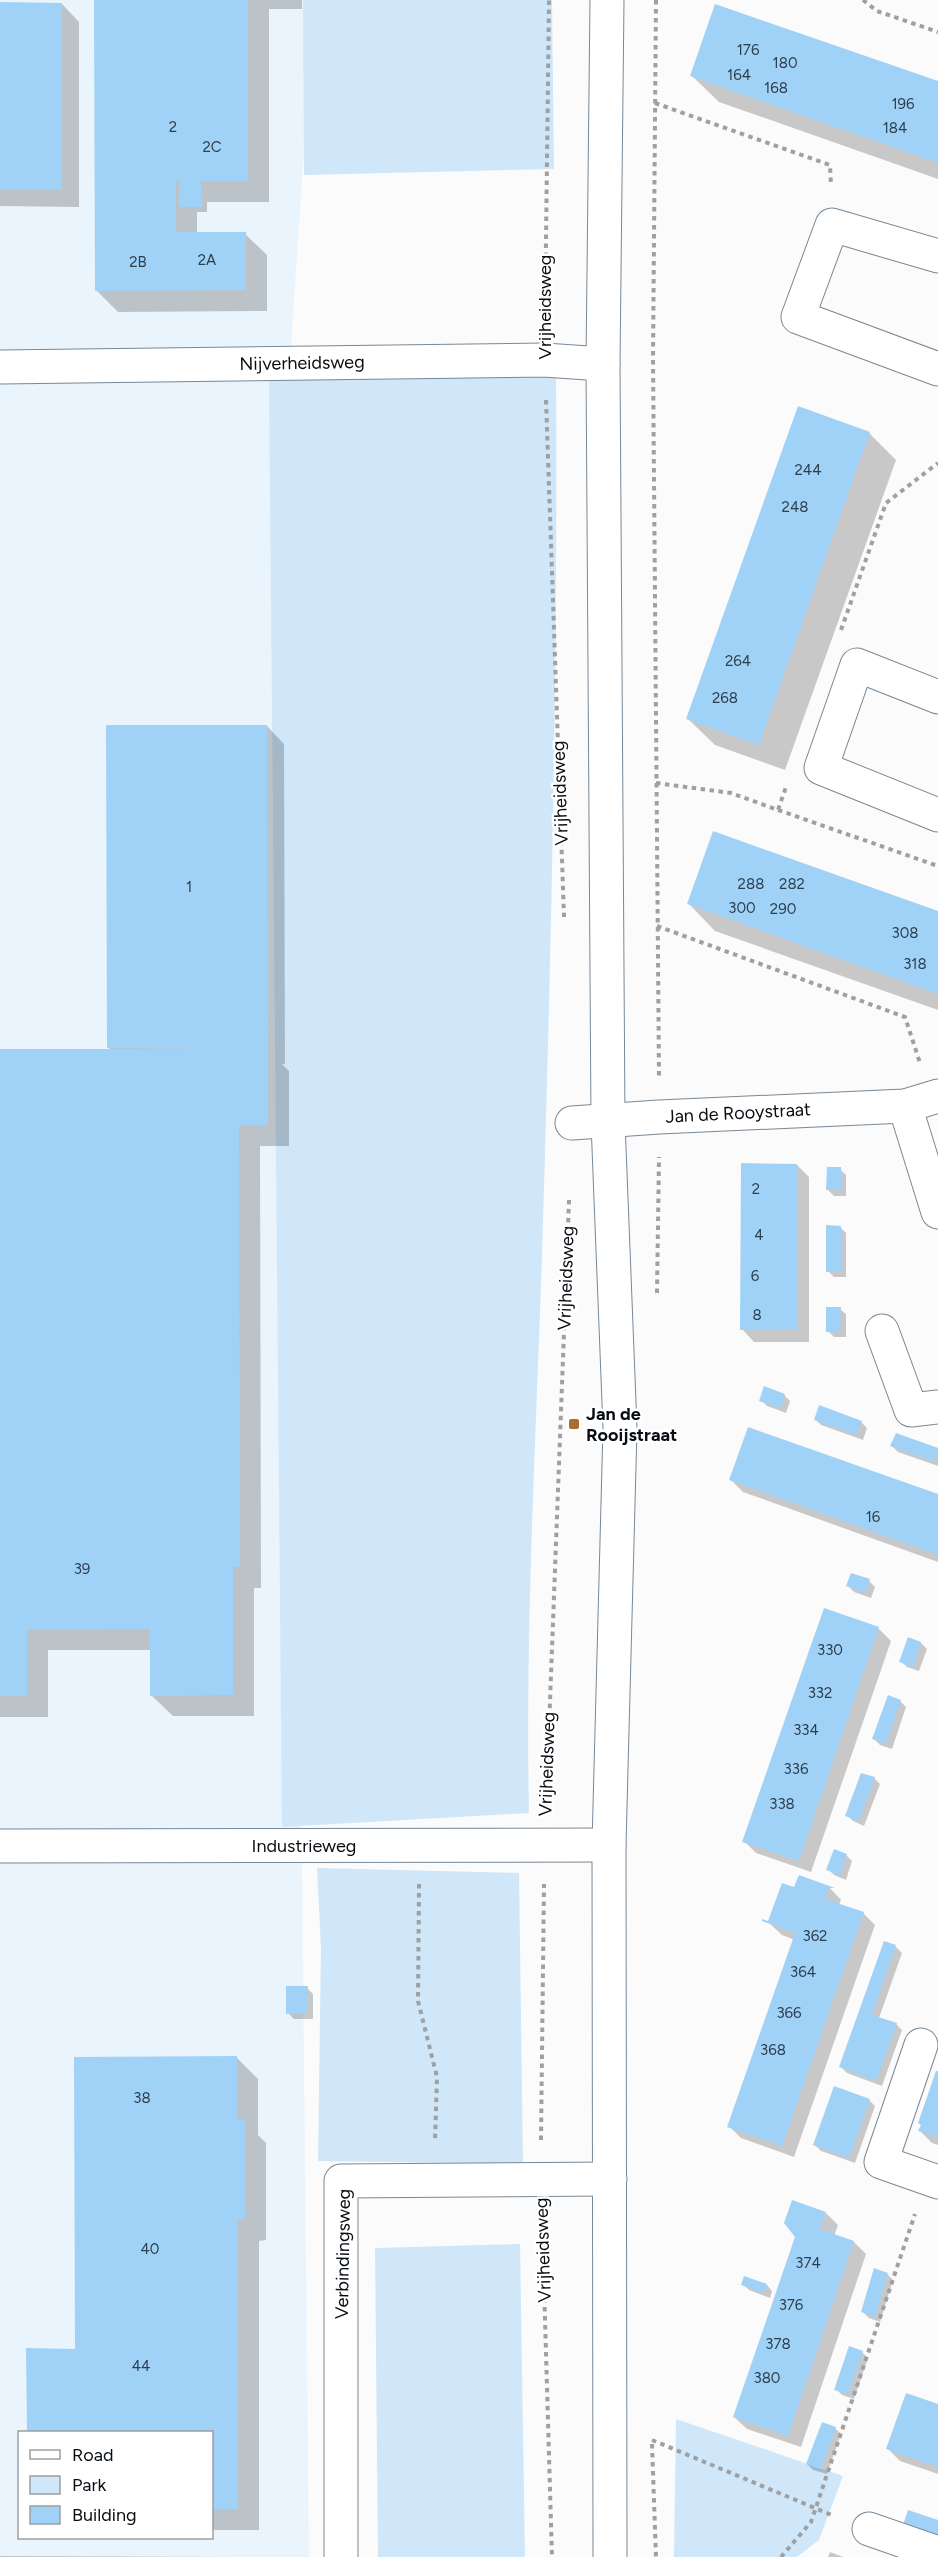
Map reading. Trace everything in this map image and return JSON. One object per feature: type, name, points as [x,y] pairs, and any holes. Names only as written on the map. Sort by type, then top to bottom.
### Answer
[{"type":"street","points":[[607,0],[603,364],[608,1122],[620,1428],[609,1845],[609,2557]]},
{"type":"street","points":[[938,256],[832,225],[798,317],[938,369]]},
{"type":"street","name":"Nijverheidsweg","points":[[0,367],[544,360],[603,364]]},
{"type":"street","points":[[938,698],[857,665],[821,768],[938,815]]},
{"type":"street","points":[[925,1100],[938,1212]]},
{"type":"street","name":"Jan de Rooystraat","points":[[572,1123],[925,1100]]},
{"type":"street","points":[[882,1331],[911,1410],[938,1407]]},
{"type":"street","name":"Industrieweg","points":[[0,1846],[544,1847],[609,1845]]},
{"type":"street","points":[[921,2045],[881,2162],[933,2180]]},
{"type":"street","name":"Verbindingsweg","points":[[341,2557],[341,2181],[610,2179]]},
{"type":"street","points":[[869,2529],[938,2553]]},
{"type":"path","name":"Vrijheidsweg","points":[[549,0],[544,360],[565,921]]},
{"type":"path","points":[[863,0],[877,11],[938,32]]},
{"type":"path","points":[[655,104],[830,165],[832,225]]},
{"type":"path","points":[[778,810],[938,866]]},
{"type":"path","points":[[657,926],[905,1017],[925,1100]]},
{"type":"path","name":"Vrijheidsweg","points":[[552,2557],[541,2181],[544,1847],[569,1194]]},
{"type":"path","points":[[419,1847],[418,2001],[437,2077],[434,2181]]},
{"type":"path","points":[[781,2557],[811,2522],[933,2180]]},
{"type":"path","points":[[652,2440],[869,2529]]},
{"type":"shaded area","points":[[0,0],[314,0],[287,405],[309,2557],[0,2557]]},
{"type":"green space","points":[[303,0],[552,0],[554,169],[304,175]]},
{"type":"green space","points":[[556,369],[553,812],[542,1255],[528,1674],[529,1813],[282,1827],[269,377]]},
{"type":"green space","points":[[317,1868],[519,1873],[523,2164],[318,2161],[321,1948]]},
{"type":"green space","points":[[520,2244],[525,2557],[378,2557],[375,2248]]},
{"type":"green space","points":[[676,2419],[843,2476],[819,2540],[797,2557],[674,2557]]},
{"type":"building","points":[[94,0],[248,0],[248,181],[201,181],[202,207],[179,207],[179,181],[176,182],[176,232],[246,232],[246,290],[95,291]]},
{"type":"building","points":[[0,2],[62,3],[62,190],[0,190]]},
{"type":"building","points":[[715,4],[938,81],[938,163],[690,76]]},
{"type":"building","points":[[798,406],[870,432],[759,745],[686,719]]},
{"type":"building","points":[[106,725],[267,725],[268,1125],[239,1125],[240,1567],[233,1567],[233,1695],[150,1696],[150,1629],[27,1630],[27,1696],[0,1696],[0,1049],[232,1049],[107,1048]]},
{"type":"building","points":[[713,831],[938,911],[938,994],[687,904]]},
{"type":"building","points":[[741,1163],[797,1164],[797,1330],[740,1330]]},
{"type":"building","points":[[827,1167],[841,1167],[841,1190],[826,1190]]},
{"type":"building","points":[[826,1225],[841,1226],[841,1272],[826,1272]]},
{"type":"building","points":[[826,1307],[841,1307],[840,1332],[826,1332]]},
{"type":"building","points":[[764,1386],[785,1394],[780,1408],[759,1401]]},
{"type":"building","points":[[819,1405],[862,1421],[857,1435],[814,1420]]},
{"type":"building","points":[[748,1427],[938,1494],[938,1555],[729,1480]]},
{"type":"building","points":[[896,1433],[938,1448],[934,1462],[890,1446]]},
{"type":"building","points":[[851,1573],[870,1579],[865,1593],[846,1586]]},
{"type":"building","points":[[824,1608],[879,1627],[799,1861],[742,1842]]},
{"type":"building","points":[[908,1637],[921,1642],[913,1667],[899,1662]]},
{"type":"building","points":[[888,1695],[901,1700],[886,1744],[872,1739]]},
{"type":"building","points":[[861,1773],[875,1777],[859,1821],[845,1816]]},
{"type":"building","points":[[834,1849],[847,1854],[840,1875],[826,1870]]},
{"type":"building","points":[[799,1875],[835,1888],[829,1888],[825,1899],[864,1912],[782,2146],[727,2127],[795,1933],[762,1921],[762,1919],[768,1921],[782,1883],[794,1887]]},
{"type":"building","points":[[884,1941],[896,1945],[872,2015],[897,2023],[876,2081],[839,2067]]},
{"type":"building","points":[[286,1986],[308,1986],[307,2013],[286,2014]]},
{"type":"building","points":[[237,2056],[237,2120],[245,2120],[245,2219],[238,2220],[238,2509],[213,2509],[213,2431],[27,2431],[26,2348],[75,2349],[74,2057]]},
{"type":"building","points":[[936,2071],[938,2071],[937,2137],[918,2131],[921,2125],[918,2123]]},
{"type":"building","points":[[834,2086],[870,2099],[849,2158],[813,2145]]},
{"type":"building","points":[[792,2200],[826,2212],[820,2229],[854,2241],[788,2436],[733,2417],[795,2237],[784,2223]]},
{"type":"building","points":[[874,2268],[888,2273],[875,2317],[861,2312]]},
{"type":"building","points":[[744,2276],[767,2284],[764,2293],[741,2285]]},
{"type":"building","points":[[849,2346],[863,2351],[848,2394],[834,2390]]},
{"type":"building","points":[[906,2393],[938,2404],[938,2467],[886,2449]]},
{"type":"building","points":[[822,2422],[836,2427],[821,2469],[806,2464]]},
{"type":"building","points":[[908,2510],[938,2520],[938,2538],[903,2525]]},
{"type":"place","name":"Jan de Rooijstraat","points":[[574,1424]]}]
